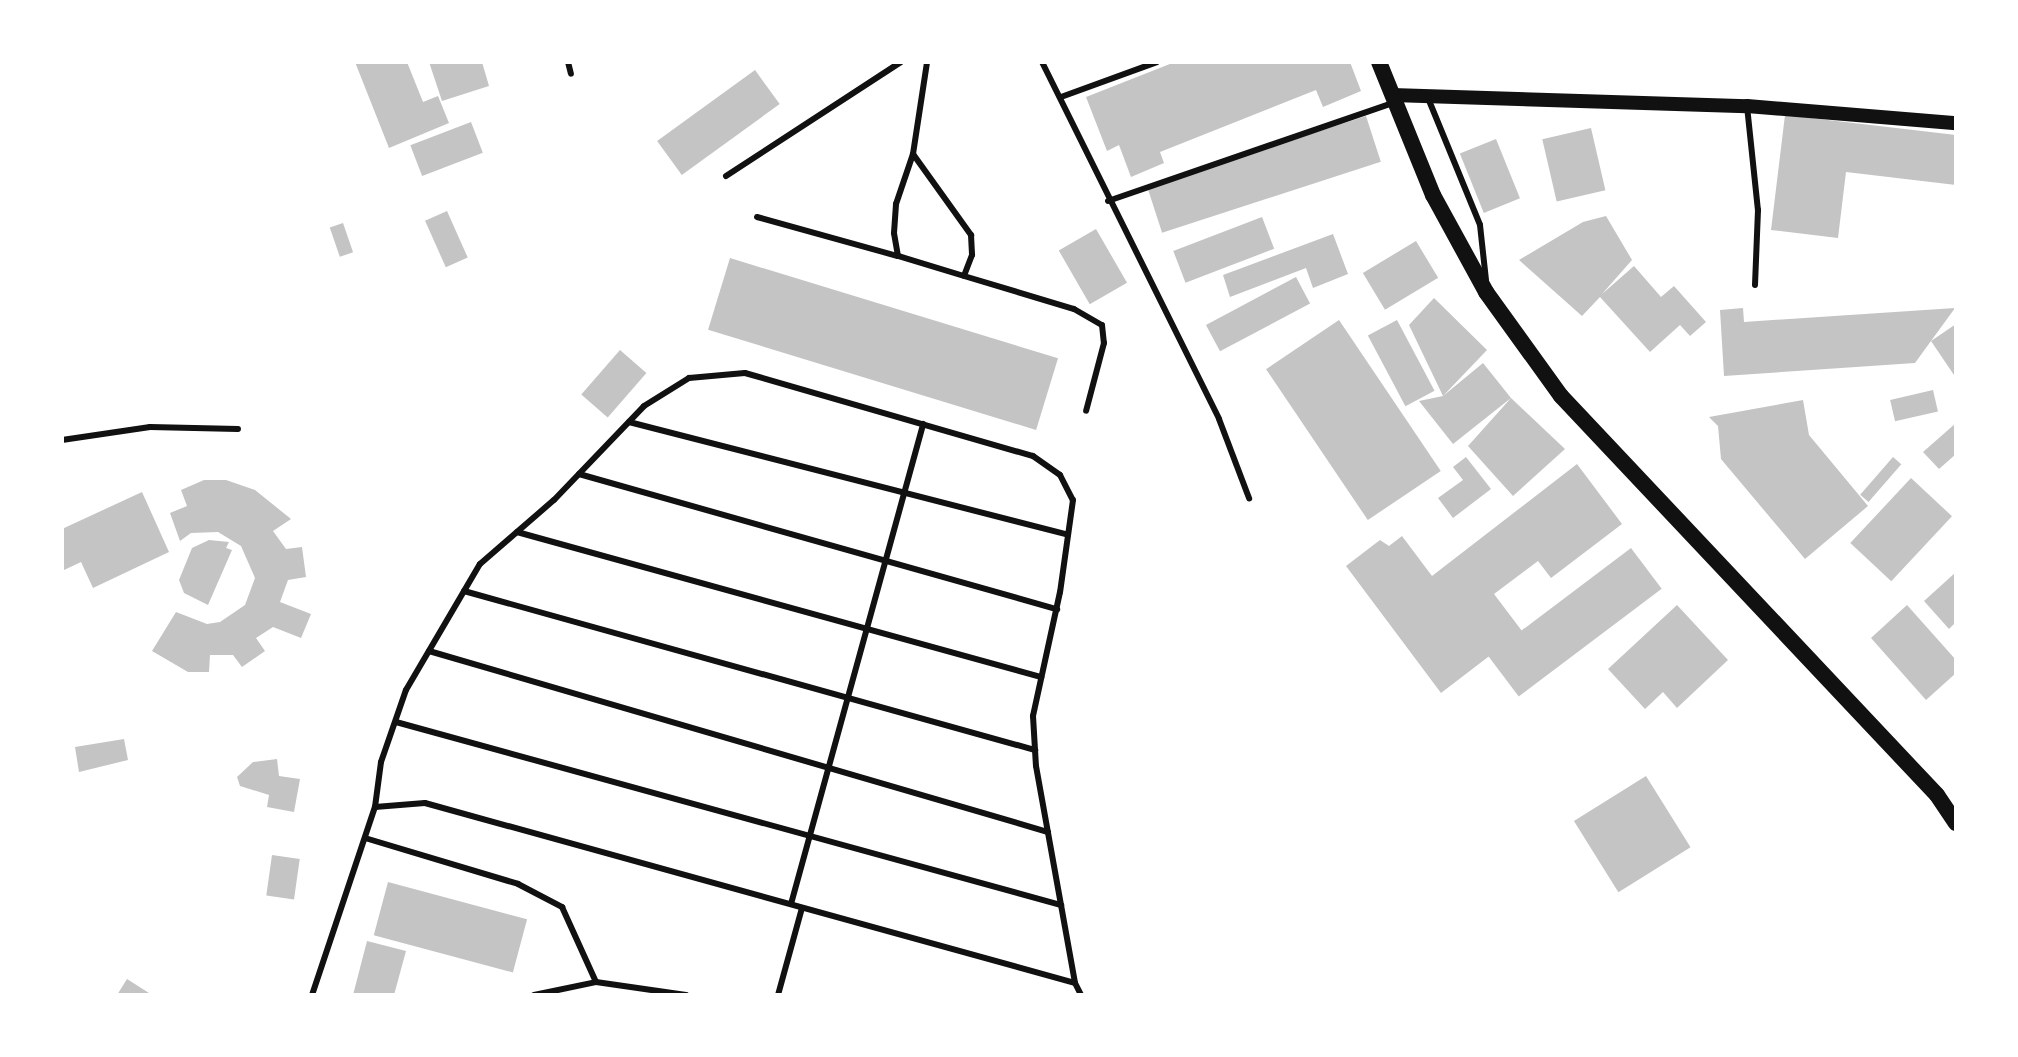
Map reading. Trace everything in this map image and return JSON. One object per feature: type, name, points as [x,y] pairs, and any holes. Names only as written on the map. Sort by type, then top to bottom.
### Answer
[{"type":"main road","points":[[1379,62],[1433,195],[1486,292],[1561,396],[1937,795],[1956,823]]},
{"type":"street","points":[[1393,98],[1427,94],[1747,106],[1956,123]]},
{"type":"lane","points":[[568,62],[571,74]]},
{"type":"lane","points":[[726,176],[901,62]]},
{"type":"lane","points":[[898,256],[896,204],[913,154],[927,62]]},
{"type":"lane","points":[[1042,62],[1108,201],[1219,419],[1249,498]]},
{"type":"lane","points":[[1061,97],[1157,62]]},
{"type":"lane","points":[[1427,94],[1480,225],[1486,292]]},
{"type":"lane","points":[[1108,201],[1393,98]]},
{"type":"lane","points":[[1747,106],[1758,210],[1755,285]]},
{"type":"lane","points":[[913,154],[971,235],[972,255],[964,276]]},
{"type":"lane","points":[[757,217],[1074,309],[1102,325],[1104,343],[1086,411]]},
{"type":"lane","points":[[312,995],[375,807],[381,762],[396,722],[429,651],[480,564],[579,474],[629,422],[689,378],[745,373],[1033,456],[1060,475],[1073,500],[1057,609],[1033,716],[1048,833],[1075,983],[1081,995]]},
{"type":"lane","points":[[629,422],[1068,535]]},
{"type":"lane","points":[[791,904],[923,424]]},
{"type":"lane","points":[[62,440],[150,427],[238,429]]},
{"type":"lane","points":[[579,474],[886,557],[1057,609]]},
{"type":"lane","points":[[517,532],[867,626],[1041,677]]},
{"type":"lane","points":[[464,591],[1035,750]]},
{"type":"lane","points":[[429,651],[1048,833]]},
{"type":"lane","points":[[396,722],[1061,905]]},
{"type":"lane","points":[[375,807],[425,803],[470,813],[1075,983]]},
{"type":"lane","points":[[365,838],[518,884],[562,907],[596,982]]},
{"type":"lane","points":[[778,995],[802,908]]},
{"type":"lane","points":[[534,995],[596,982],[686,995]]},
{"type":"building","points":[[355,62],[407,62],[423,102],[438,96],[449,123],[389,148]]},
{"type":"building","points":[[429,62],[482,62],[489,86],[442,101]]},
{"type":"building","points":[[1175,62],[1350,62],[1361,91],[1323,107],[1316,90],[1160,152],[1164,163],[1131,177],[1119,145],[1107,151],[1086,97]]},
{"type":"building","points":[[755,70],[780,104],[682,175],[657,141]]},
{"type":"building","points":[[1785,115],[1956,135],[1956,185],[1846,172],[1838,238],[1771,230]]},
{"type":"building","points":[[1366,116],[1381,162],[1162,233],[1147,187]]},
{"type":"building","points":[[471,122],[483,153],[422,176],[410,145]]},
{"type":"building","points":[[1591,128],[1605,190],[1557,202],[1542,139]]},
{"type":"building","points":[[1496,139],[1520,198],[1484,213],[1460,154]]},
{"type":"building","points":[[447,211],[468,258],[446,267],[425,221]]},
{"type":"building","points":[[1606,216],[1632,260],[1602,294],[1634,266],[1661,297],[1674,286],[1706,322],[1690,336],[1680,325],[1650,352],[1600,297],[1582,316],[1519,260],[1583,222]]},
{"type":"building","points":[[1262,217],[1274,249],[1185,283],[1173,251]]},
{"type":"building","points":[[343,223],[353,252],[340,257],[330,228]]},
{"type":"building","points":[[1096,229],[1127,283],[1090,304],[1059,250]]},
{"type":"building","points":[[1333,234],[1348,274],[1313,288],[1306,268],[1230,297],[1223,275]]},
{"type":"building","points":[[1416,241],[1438,278],[1385,310],[1363,273]]},
{"type":"building","points":[[730,258],[1058,358],[1036,430],[708,330]]},
{"type":"building","points":[[1296,277],[1310,303],[1220,351],[1206,325]]},
{"type":"building","points":[[1434,298],[1487,350],[1443,396],[1409,325]]},
{"type":"building","points":[[1743,308],[1744,322],[1955,308],[1915,363],[1724,376],[1720,310]]},
{"type":"building","points":[[1339,320],[1441,471],[1368,520],[1266,369]]},
{"type":"building","points":[[1397,320],[1435,391],[1405,406],[1368,335]]},
{"type":"building","points":[[1956,324],[1956,378],[1931,341]]},
{"type":"building","points":[[620,350],[646,373],[608,417],[581,395]]},
{"type":"building","points":[[1483,363],[1511,398],[1453,444],[1419,401],[1443,396]]},
{"type":"building","points":[[1933,390],[1938,411],[1895,421],[1890,400]]},
{"type":"building","points":[[1511,398],[1565,449],[1513,496],[1468,446]]},
{"type":"building","points":[[1803,400],[1809,435],[1868,506],[1805,559],[1721,459],[1718,426],[1709,417]]},
{"type":"building","points":[[1956,423],[1956,454],[1939,469],[1923,452]]},
{"type":"building","points":[[1466,457],[1491,489],[1453,518],[1438,498],[1463,480],[1453,467]]},
{"type":"building","points":[[1893,457],[1901,464],[1868,502],[1860,495]]},
{"type":"building","points":[[1577,464],[1622,524],[1551,578],[1538,561],[1494,594],[1522,631],[1441,693],[1346,566],[1380,540],[1389,546],[1402,536],[1432,576]]},
{"type":"building","points":[[1911,478],[1952,516],[1891,581],[1850,543]]},
{"type":"building","points":[[204,480],[226,480],[255,490],[291,519],[273,531],[286,549],[302,547],[306,577],[288,580],[280,602],[311,614],[301,638],[273,627],[256,638],[265,651],[242,667],[233,655],[210,655],[209,672],[188,672],[152,651],[176,612],[207,624],[220,622],[245,605],[255,578],[241,546],[218,532],[191,533],[180,541],[170,513],[187,506],[181,490]]},
{"type":"building","points":[[142,492],[169,552],[93,588],[81,562],[62,571],[62,529]]},
{"type":"building","points":[[209,540],[229,542],[226,548],[232,550],[208,605],[184,593],[179,580],[192,548]]},
{"type":"building","points":[[1631,548],[1662,589],[1519,696],[1488,656]]},
{"type":"building","points":[[1956,572],[1956,622],[1949,629],[1924,601]]},
{"type":"building","points":[[1677,605],[1728,660],[1677,708],[1663,692],[1645,709],[1608,669]]},
{"type":"building","points":[[1907,605],[1956,660],[1956,673],[1926,700],[1871,638]]},
{"type":"building","points":[[124,739],[128,760],[79,772],[75,747]]},
{"type":"building","points":[[277,759],[279,776],[300,779],[294,812],[267,807],[269,795],[240,786],[237,777],[253,762]]},
{"type":"building","points":[[1646,776],[1691,847],[1618,892],[1574,821]]},
{"type":"building","points":[[272,855],[300,859],[294,899],[266,896]]},
{"type":"building","points":[[388,882],[527,919],[513,972],[374,935]]},
{"type":"building","points":[[367,941],[406,951],[394,995],[353,995]]},
{"type":"building","points":[[127,979],[149,993],[148,995],[117,995]]}]
